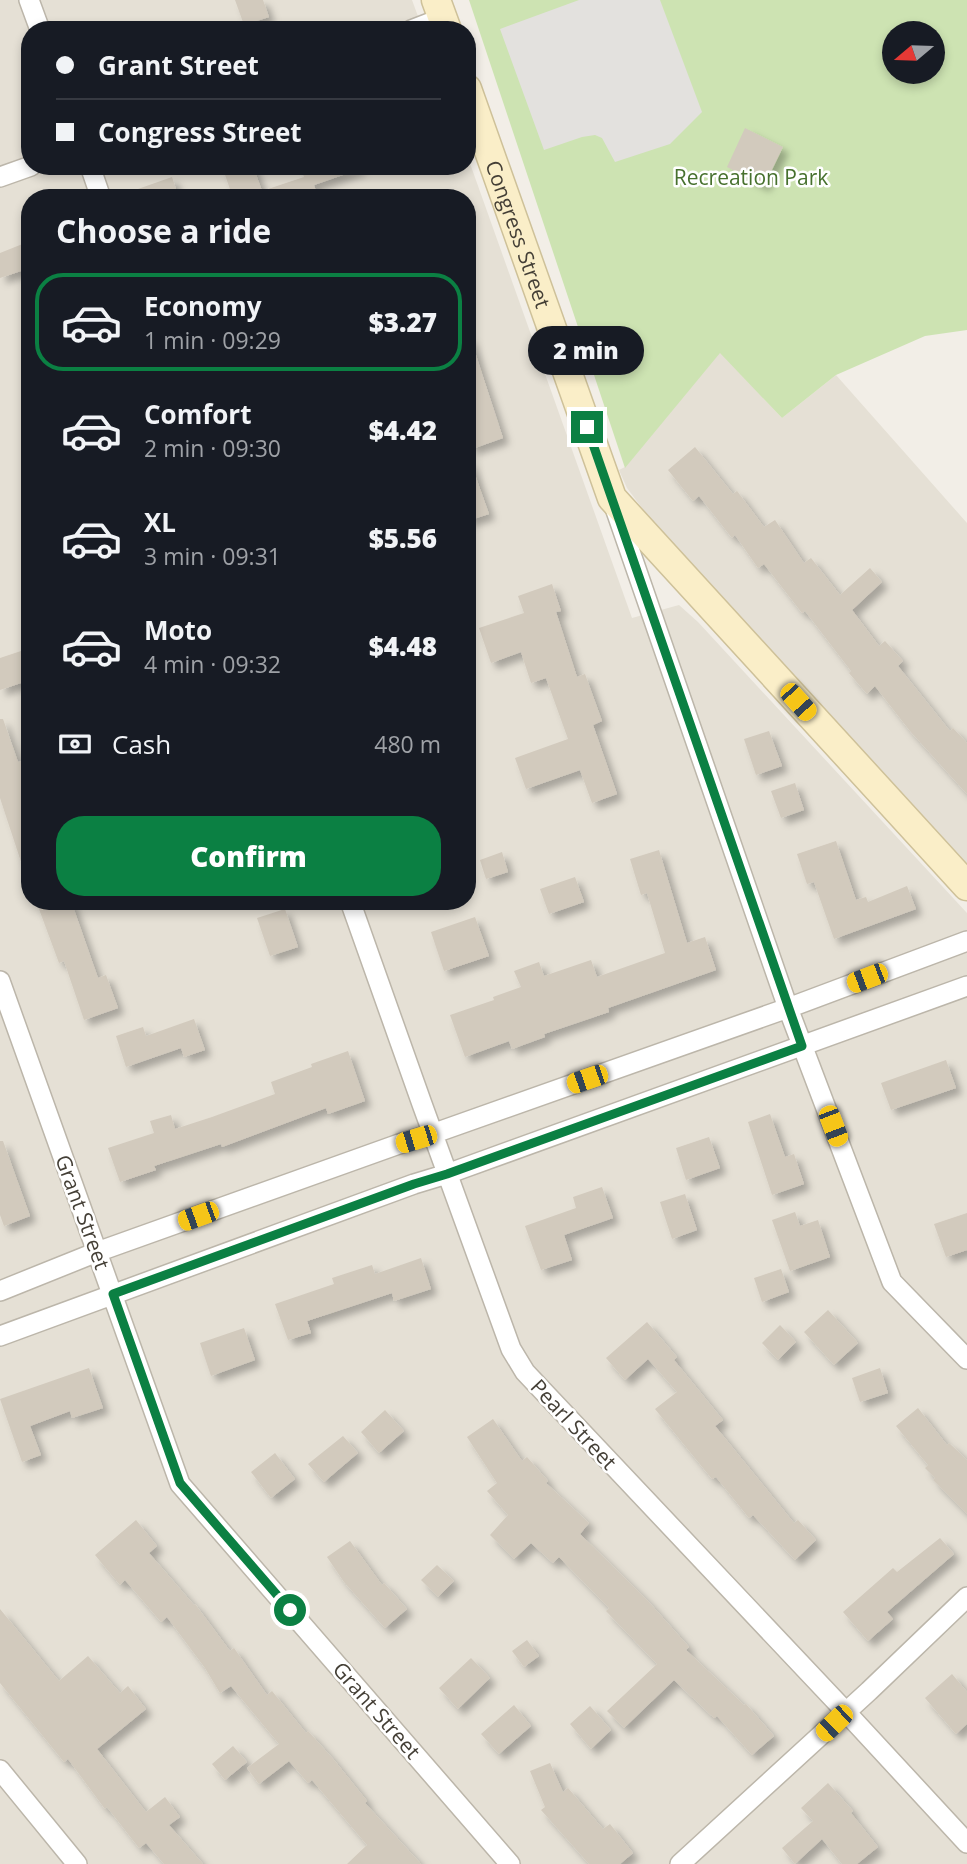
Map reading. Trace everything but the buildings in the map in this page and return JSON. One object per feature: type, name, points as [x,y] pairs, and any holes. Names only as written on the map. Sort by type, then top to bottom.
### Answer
[{"type":"street","points":[[29,0],[37,21]]},
{"type":"street","name":"Congress Street","points":[[476,115],[611,498]]},
{"type":"street","points":[[0,177],[21,170]]},
{"type":"street","points":[[611,498],[967,886]]},
{"type":"street","points":[[611,498],[788,1009],[892,1282],[967,1359]]},
{"type":"street","name":"Pearl Street","points":[[354,910],[511,1349],[525,1372],[967,1843]]},
{"type":"street","points":[[0,1291],[97,1252],[788,1009],[967,940]]},
{"type":"street","name":"Grant Street","points":[[0,981],[180,1483],[510,1864]]},
{"type":"street","points":[[0,1336],[967,986]]},
{"type":"street","points":[[680,1864],[967,1597]]},
{"type":"street","points":[[0,1770],[77,1864]]},
{"type":"shaded area","points":[[0,0],[412,0],[420,21],[21,21],[21,175],[474,175],[632,618],[679,605],[698,622],[967,913],[967,1864],[0,1864]]},
{"type":"shaded area","points":[[579,0],[660,0],[702,112],[670,144],[615,162],[602,138],[595,135],[544,150],[500,29]]},
{"type":"shaded area","points":[[720,352],[782,418],[836,375],[967,523],[967,863],[651,520],[627,488],[619,470],[625,467]]},
{"type":"green space","name":"Recreation Park","points":[[469,0],[967,0],[967,330],[925,336],[836,375],[782,418],[720,353],[625,468]]},
{"type":"route","points":[[290,1610],[180,1483],[113,1294],[802,1046],[587,427]]}]
